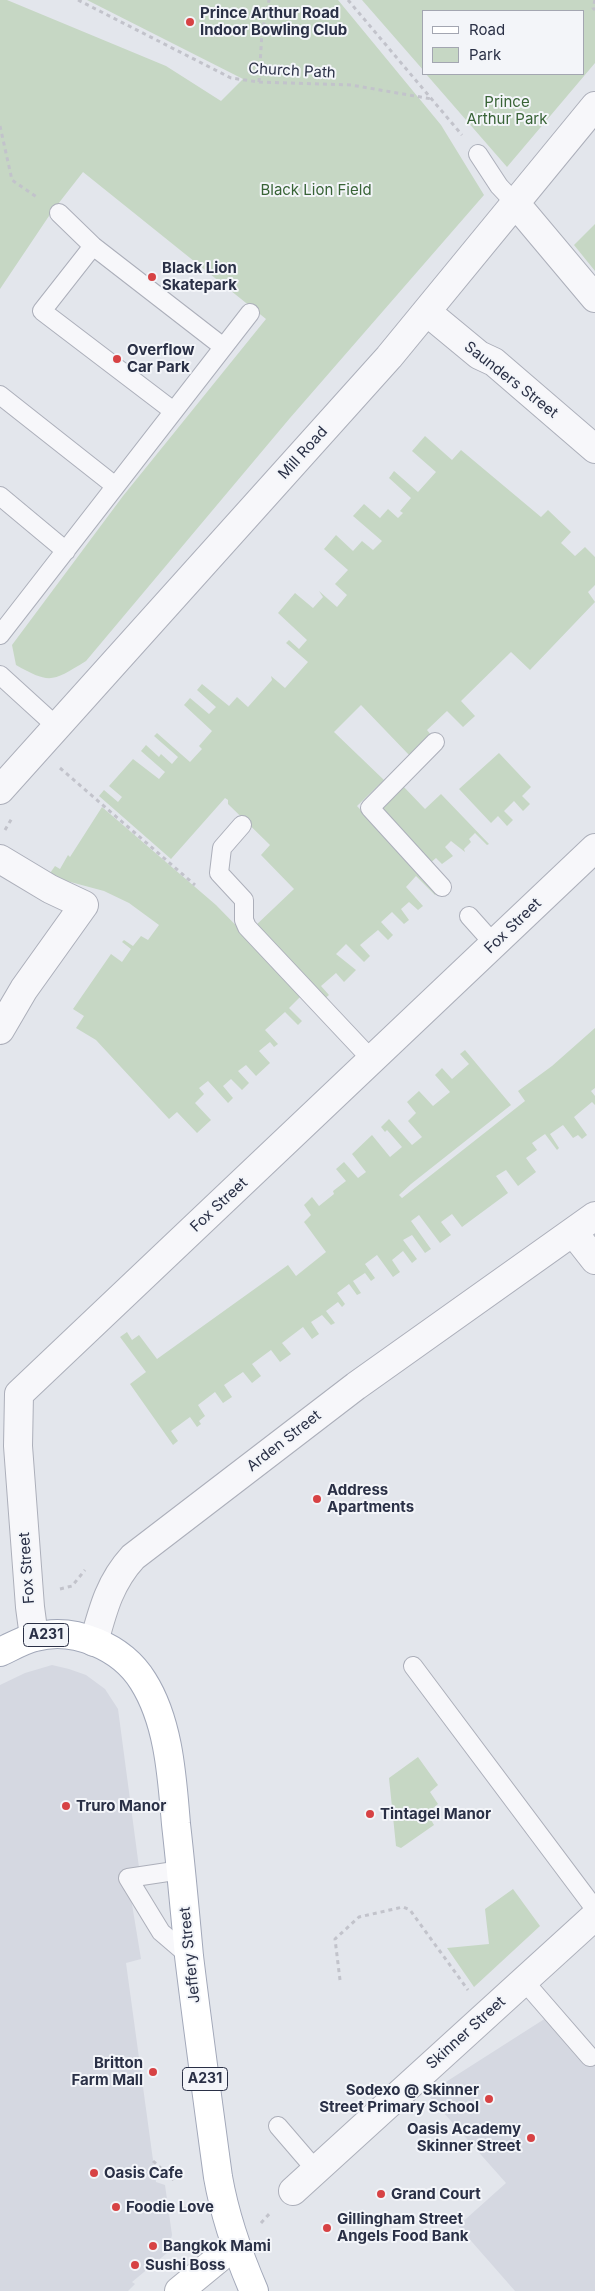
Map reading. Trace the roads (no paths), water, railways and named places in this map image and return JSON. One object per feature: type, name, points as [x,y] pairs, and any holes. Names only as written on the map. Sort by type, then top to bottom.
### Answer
[{"type":"main road","name":"A231","points":[[0,1652],[34,1636],[72,1634],[94,1642]]},
{"type":"main road","name":"Jeffery Street","points":[[94,1642],[121,1657],[134,1668],[158,1710],[173,1787],[189,1956],[218,2177],[222,2201],[235,2245],[254,2291]]},
{"type":"main road","points":[[179,2291],[235,2245]]},
{"type":"street","name":"Mill Road","points":[[0,790],[427,312],[595,106]]},
{"type":"street","points":[[516,204],[595,298]]},
{"type":"street","name":"Saunders Street","points":[[427,312],[479,355],[494,362],[595,449]]},
{"type":"street","name":"Fox Street","points":[[34,1636],[30,1607],[18,1446],[19,1394],[595,848]]},
{"type":"street","points":[[0,860],[50,889],[84,905],[24,989],[0,1030]]},
{"type":"street","name":"Arden Street","points":[[94,1642],[105,1599],[114,1580],[133,1557],[356,1386],[595,1216]]},
{"type":"street","points":[[573,1232],[595,1260]]},
{"type":"street","name":"Skinner Street","points":[[292,2191],[595,1916]]},
{"type":"lane","points":[[478,154],[499,186],[516,204]]},
{"type":"lane","points":[[59,213],[93,246],[222,346]]},
{"type":"lane","points":[[93,246],[42,311],[172,410]]},
{"type":"lane","points":[[0,635],[172,410],[250,313]]},
{"type":"lane","points":[[0,395],[114,485]]},
{"type":"lane","points":[[0,496],[66,551]]},
{"type":"lane","points":[[0,675],[56,726]]},
{"type":"lane","points":[[435,742],[370,808],[442,887]]},
{"type":"lane","points":[[242,825],[222,848],[220,873],[244,900],[244,920],[247,927],[372,1060]]},
{"type":"lane","points":[[469,916],[494,944]]},
{"type":"lane","points":[[413,1666],[595,1909]]},
{"type":"lane","points":[[181,1870],[128,1878],[161,1932],[189,1956]]},
{"type":"lane","points":[[524,1980],[590,2056]]},
{"type":"lane","points":[[278,2126],[315,2169]]},
{"type":"place","name":"Prince Arthur Road Indoor Bowling Club","points":[[190,22]]},
{"type":"place","name":"Black Lion Skatepark","points":[[152,277]]},
{"type":"place","name":"Overflow Car Park","points":[[117,359]]},
{"type":"place","name":"Address Apartments","points":[[317,1499]]},
{"type":"place","name":"Truro Manor","points":[[66,1806]]},
{"type":"place","name":"Tintagel Manor","points":[[370,1814]]},
{"type":"place","name":"Britton Farm Mall","points":[[153,2072]]},
{"type":"place","name":"Sodexo @ Skinner Street Primary School","points":[[489,2099]]},
{"type":"place","name":"Oasis Academy Skinner Street","points":[[531,2138]]},
{"type":"place","name":"Oasis Cafe","points":[[94,2173]]},
{"type":"place","name":"Grand Court","points":[[381,2194]]},
{"type":"place","name":"Foodie Love","points":[[116,2207]]},
{"type":"place","name":"Gillingham Street Angels Food Bank","points":[[327,2228]]},
{"type":"place","name":"Bangkok Mami","points":[[153,2246]]},
{"type":"place","name":"Sushi Boss","points":[[135,2265]]},
{"type":"park label","name":"Prince Arthur Park","points":[[507,110]]},
{"type":"park label","name":"Black Lion Field","points":[[316,190]]}]
